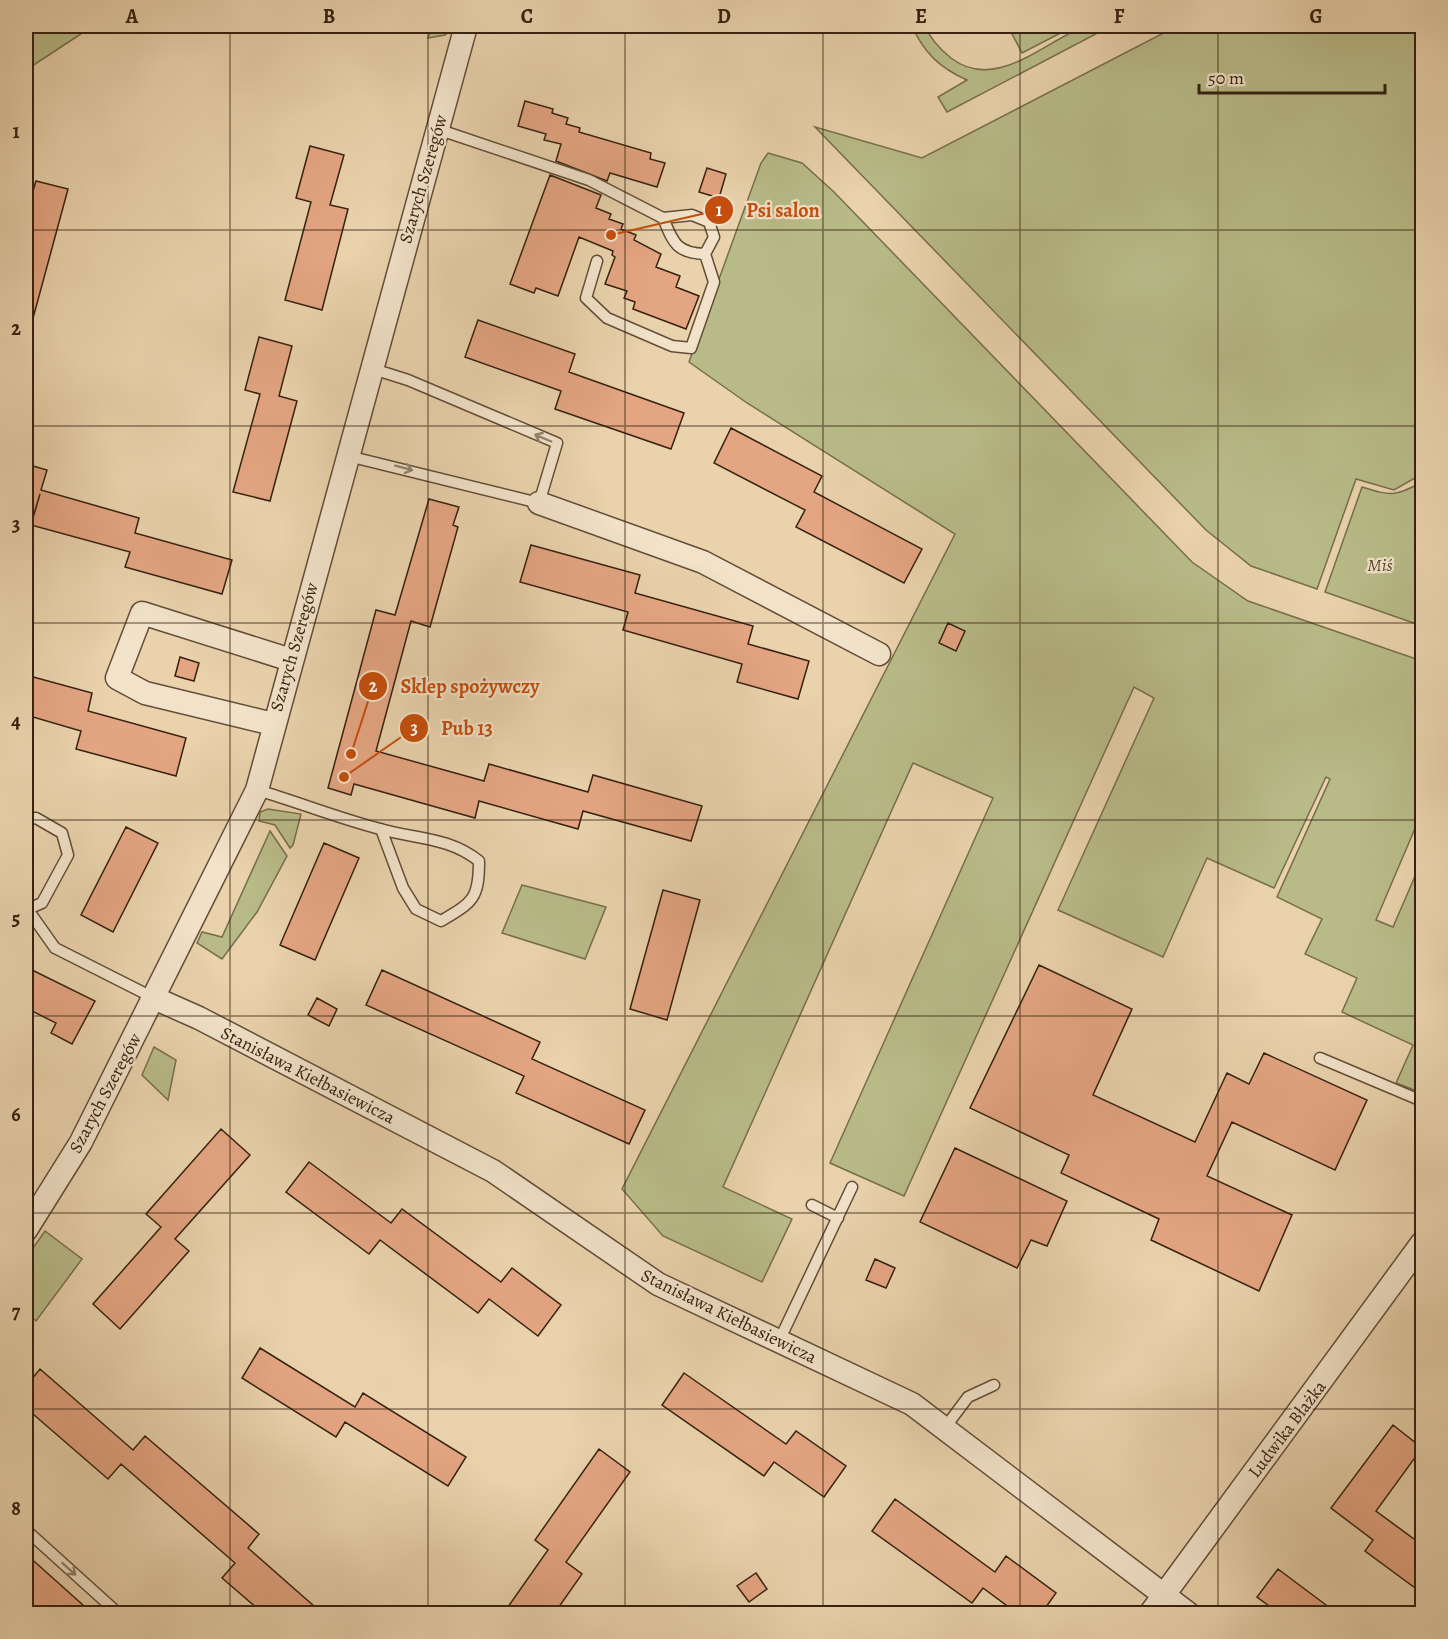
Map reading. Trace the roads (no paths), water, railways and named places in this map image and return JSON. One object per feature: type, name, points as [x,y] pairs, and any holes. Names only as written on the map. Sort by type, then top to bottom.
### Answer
[{"type":"street","name":"Szarych Szeregów","points":[[29,1216],[81,1142],[256,790],[370,368],[466,26]]},
{"type":"street","points":[[539,503],[704,562],[879,654]]},
{"type":"street","points":[[273,724],[145,693],[117,678],[142,613],[291,660]]},
{"type":"street","name":"Stanisława Kiełbasiewicza","points":[[154,998],[199,1018],[493,1171],[658,1284],[912,1404],[1189,1614]]},
{"type":"street","name":"Ludwika Błażka","points":[[1150,1614],[1422,1243]]},
{"type":"lane","points":[[437,129],[589,180],[663,218],[692,215],[709,222],[714,237],[705,254],[714,282],[691,348],[672,346],[607,318],[586,298],[597,261]]},
{"type":"lane","points":[[663,218],[674,244],[690,253],[705,254]]},
{"type":"lane","points":[[347,456],[539,503],[556,443],[408,381],[370,368]]},
{"type":"lane","points":[[256,790],[381,829],[440,840],[465,849],[479,861],[479,887],[467,906],[441,921],[416,909],[404,888],[381,829]]},
{"type":"lane","points":[[26,819],[36,818],[62,833],[68,855],[42,903],[27,908],[55,948],[154,998]]},
{"type":"lane","points":[[1320,1058],[1422,1101]]},
{"type":"lane","points":[[779,1341],[852,1187]]},
{"type":"lane","points":[[812,1205],[838,1218]]},
{"type":"lane","points":[[944,1429],[968,1397],[993,1385]]},
{"type":"lane","points":[[26,1530],[119,1614]]},
{"type":"place","name":"Psi salon","points":[[611,235]]},
{"type":"place","name":"Sklep spożywczy","points":[[351,754]]},
{"type":"place","name":"Pub 13","points":[[344,777]]},
{"type":"park label","name":"Miś","points":[[1380,565]]}]
